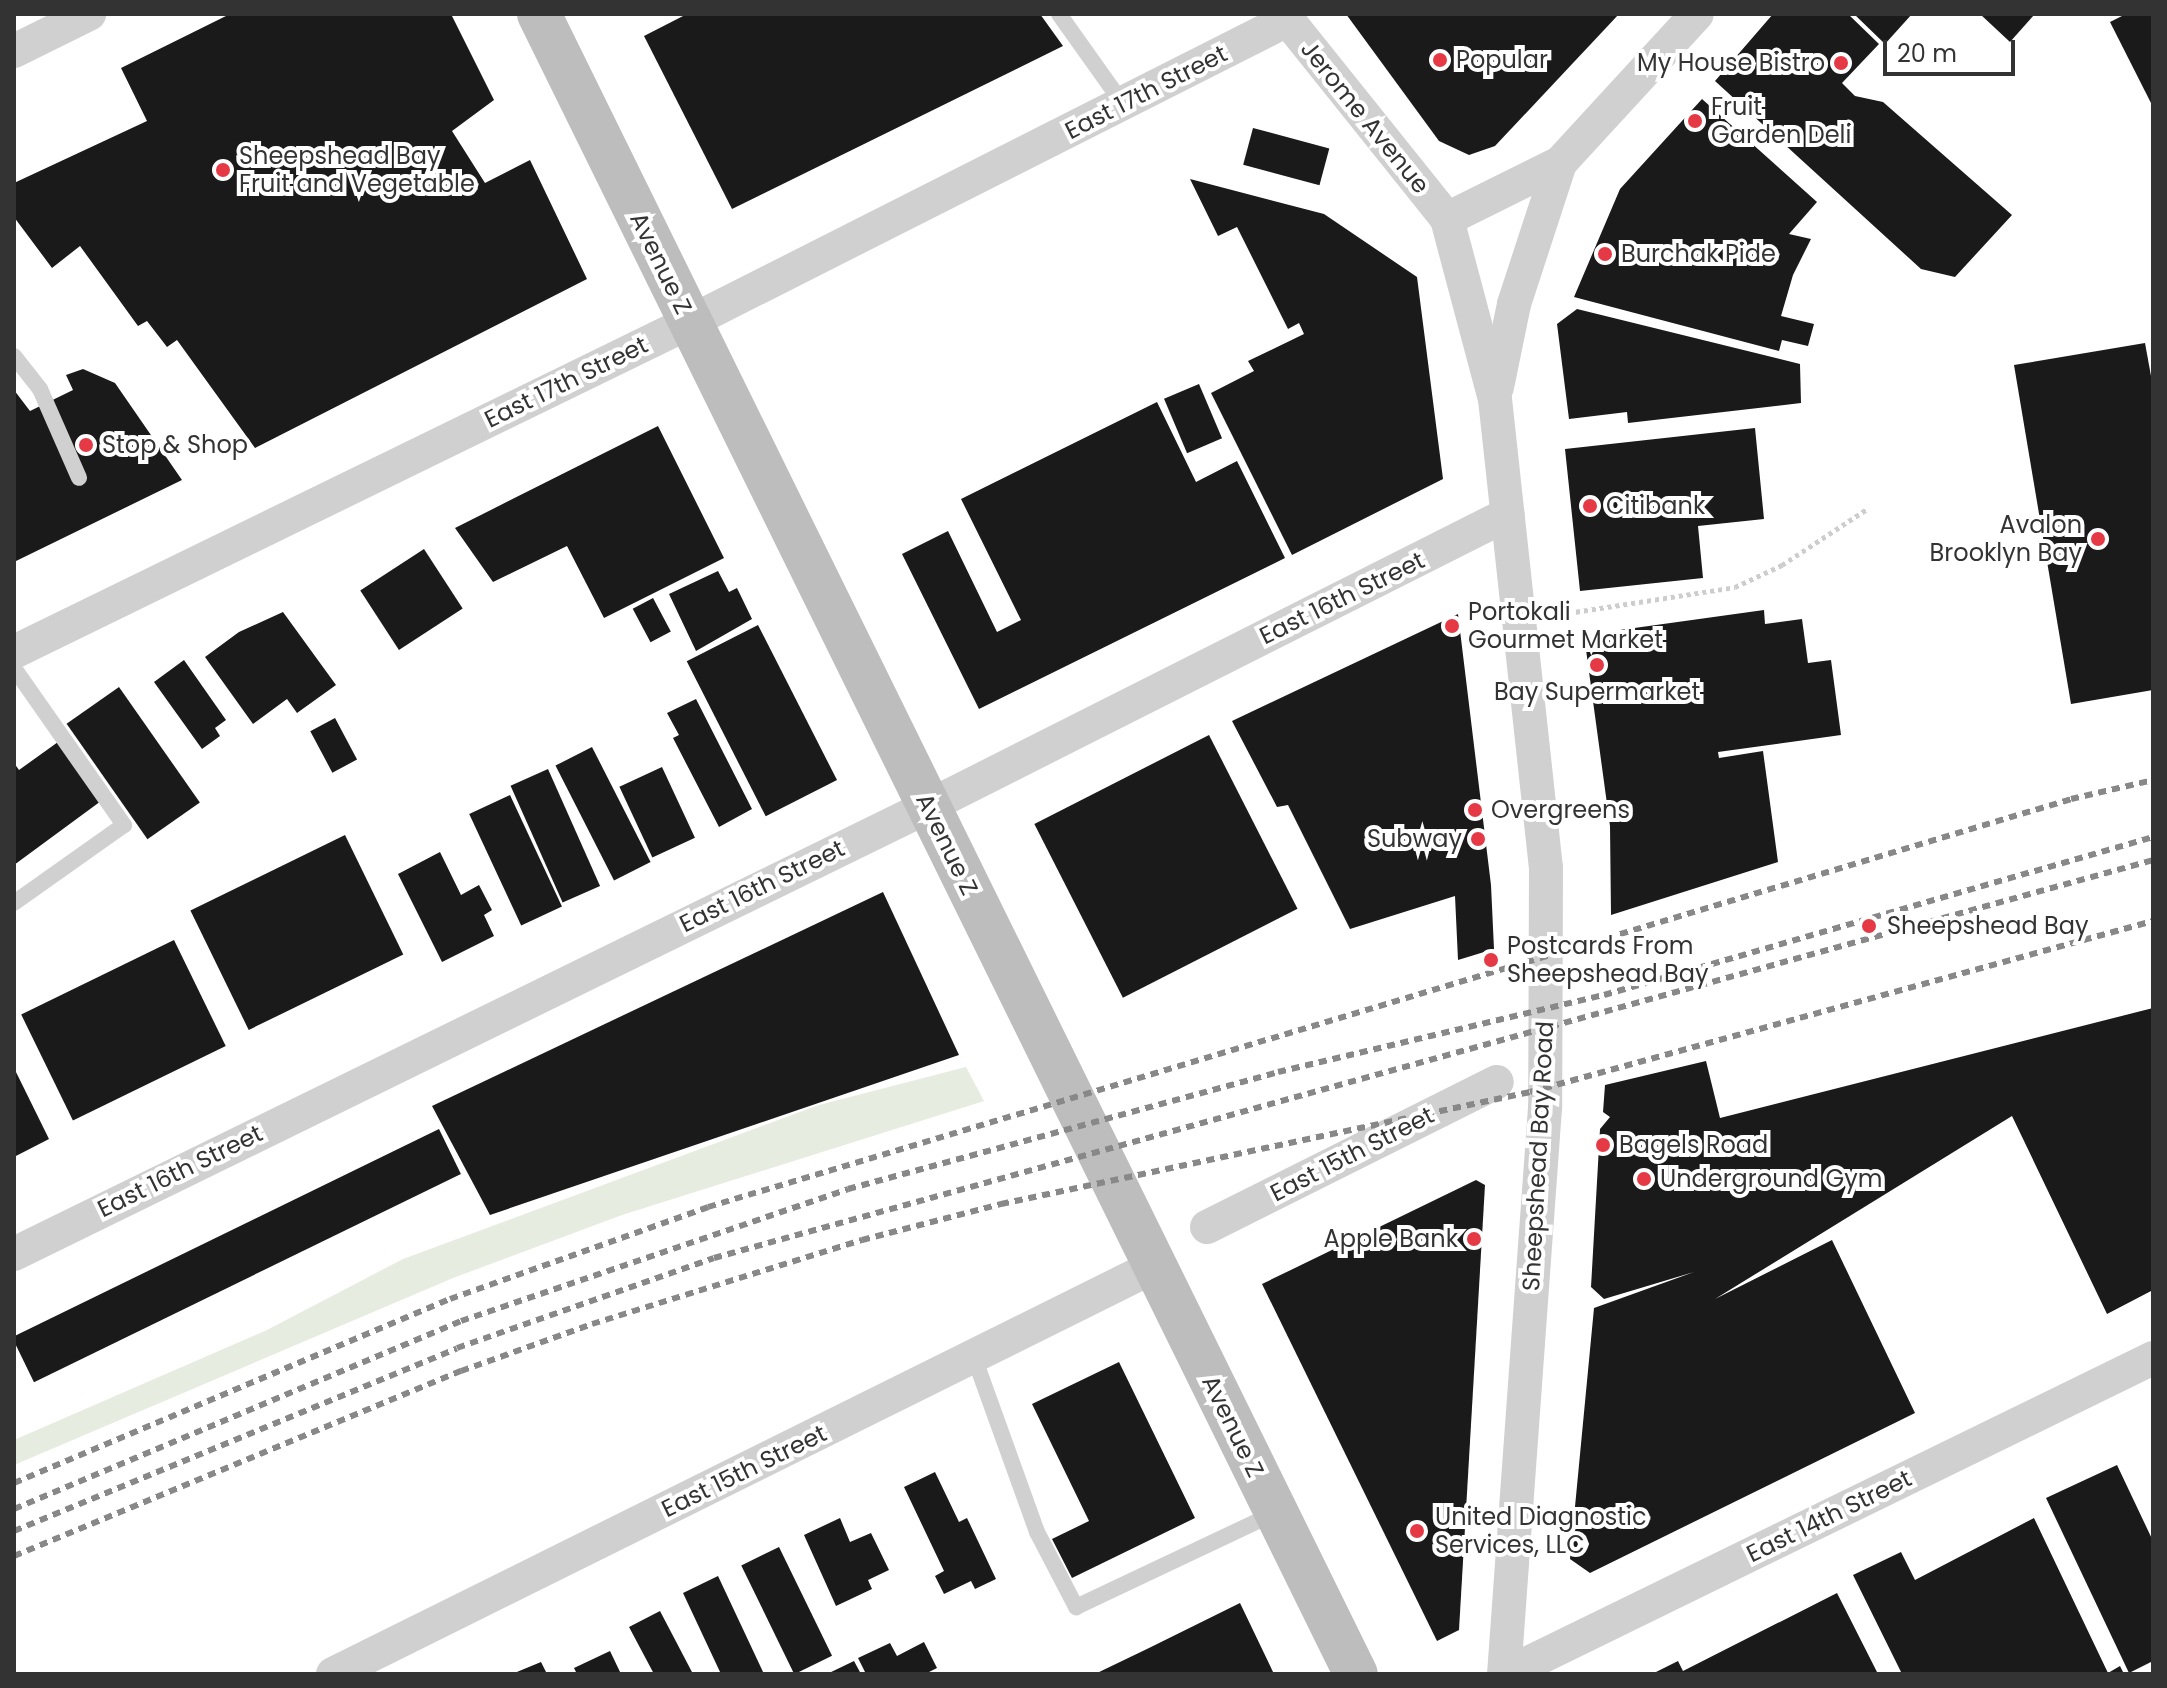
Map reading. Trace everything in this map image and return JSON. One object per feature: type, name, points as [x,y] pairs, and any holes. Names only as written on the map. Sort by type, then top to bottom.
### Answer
[{"type":"street","points":[[14,51],[89,14]]},
{"type":"street","name":"Avenue Z","points":[[539,14],[1356,1674]]},
{"type":"street","name":"Sheepshead Bay Road","points":[[1505,1674],[1545,1108],[1546,868],[1495,399],[1447,219],[1560,163],[1697,14]]},
{"type":"street","name":"East 17th Street","points":[[14,652],[690,322],[1123,104],[1285,17]]},
{"type":"street","name":"Jerome Avenue","points":[[1285,17],[1447,219]]},
{"type":"street","name":"Sheepshead Bay Road","points":[[1495,399],[1514,304],[1560,163]]},
{"type":"street","name":"East 16th Street","points":[[14,1254],[929,806],[1508,514]]},
{"type":"street","name":"East 15th Street","points":[[1207,1227],[1497,1082]]},
{"type":"street","name":"East 15th Street","points":[[333,1674],[1155,1266]]},
{"type":"street","name":"East 14th Street","points":[[1505,1674],[2153,1358]]},
{"type":"lane","points":[[1059,14],[1123,104]]},
{"type":"lane","points":[[14,356],[40,389],[79,478]]},
{"type":"lane","points":[[14,668],[124,825],[14,903]]},
{"type":"lane","points":[[974,1357],[1037,1532],[1076,1607],[1276,1513]]},
{"type":"path","points":[[1568,613],[1735,587],[1782,565],[1867,509]]},
{"type":"shaded area","points":[[966,1067],[984,1101],[622,1215],[453,1278],[14,1465],[14,1440],[267,1330],[403,1259],[819,1105]]},
{"type":"building","points":[[230,14],[451,14],[494,100],[452,131],[485,183],[530,160],[587,279],[255,448],[177,340],[167,347],[147,321],[138,326],[80,246],[52,268],[14,217],[14,183],[147,121],[121,68]]},
{"type":"building","points":[[687,14],[1040,14],[1063,46],[732,209],[644,36]]},
{"type":"building","name":"Popular","points":[[1346,14],[1619,14],[1495,146],[1469,155],[1439,141]]},
{"type":"building","points":[[1773,14],[1848,14],[1879,44],[1842,83],[1855,96],[1883,102],[2012,215],[1955,277],[1921,269],[1715,81]]},
{"type":"building","points":[[1854,14],[1912,14],[1885,44]]},
{"type":"building","points":[[1980,14],[2035,14],[2010,42]]},
{"type":"building","points":[[2126,14],[2153,14],[2153,107],[2110,22]]},
{"type":"building","points":[[1702,99],[1817,202],[1789,234],[1811,239],[1793,275],[1781,316],[1814,324],[1808,346],[1782,340],[1779,351],[1574,297],[1620,189]]},
{"type":"building","points":[[1253,128],[1329,148],[1319,185],[1243,165]]},
{"type":"building","points":[[1190,179],[1324,214],[1417,277],[1443,479],[1292,555],[1211,393],[1254,371],[1248,361],[1304,334],[1299,323],[1288,329],[1237,227],[1218,236]]},
{"type":"building","points":[[1577,309],[1800,364],[1801,403],[1628,423],[1627,412],[1569,419],[1557,324]]},
{"type":"building","name":"Avalon Brooklyn Bay","points":[[2145,343],[2153,387],[2153,690],[2071,704],[2014,365]]},
{"type":"building","name":"Stop & Shop","points":[[83,369],[115,383],[182,480],[14,562],[14,390],[30,411],[73,390],[66,375]]},
{"type":"building","points":[[1199,384],[1222,438],[1187,453],[1164,399]]},
{"type":"building","points":[[1157,402],[1196,482],[1237,461],[1285,558],[979,709],[902,554],[948,531],[997,632],[1021,620],[961,499]]},
{"type":"building","points":[[658,426],[724,558],[604,618],[567,546],[493,582],[455,528]]},
{"type":"building","points":[[1755,428],[1764,519],[1698,526],[1703,578],[1580,591],[1565,449]]},
{"type":"building","points":[[424,549],[463,609],[399,650],[360,590]]},
{"type":"building","points":[[718,571],[729,592],[737,588],[752,619],[696,651],[669,594]]},
{"type":"building","points":[[653,598],[671,632],[651,642],[633,609]]},
{"type":"building","points":[[1764,610],[1765,624],[1802,619],[1808,663],[1831,660],[1841,735],[1718,752],[1719,758],[1763,751],[1778,862],[1611,915],[1610,826],[1584,635]]},
{"type":"building","points":[[283,612],[336,685],[297,713],[287,699],[253,724],[205,657],[239,632]]},
{"type":"building","points":[[1458,614],[1491,885],[1494,949],[1458,960],[1455,896],[1350,929],[1288,805],[1277,807],[1232,721]]},
{"type":"building","points":[[758,625],[837,780],[766,816],[687,661]]},
{"type":"building","points":[[184,660],[226,720],[215,728],[220,736],[202,749],[154,682]]},
{"type":"building","points":[[119,687],[200,803],[147,839],[67,724]]},
{"type":"building","points":[[696,699],[752,809],[719,827],[673,738],[679,735],[667,713]]},
{"type":"building","points":[[335,718],[357,759],[332,773],[310,731]]},
{"type":"building","points":[[1209,735],[1298,909],[1123,998],[1034,824]]},
{"type":"building","points":[[58,742],[101,801],[14,865],[14,763],[19,770]]},
{"type":"building","points":[[592,747],[651,862],[614,881],[555,766]]},
{"type":"building","points":[[662,767],[695,838],[652,858],[619,787]]},
{"type":"building","points":[[548,769],[600,886],[563,903],[511,786]]},
{"type":"building","points":[[510,795],[562,906],[521,925],[469,814]]},
{"type":"building","points":[[345,835],[403,955],[249,1030],[190,910]]},
{"type":"building","points":[[440,852],[461,895],[479,885],[492,910],[484,915],[494,936],[442,962],[398,874]]},
{"type":"building","points":[[883,892],[959,1055],[490,1215],[432,1106]]},
{"type":"building","points":[[174,940],[226,1046],[73,1121],[21,1015]]},
{"type":"building","points":[[2153,1008],[2153,1290],[2107,1314],[2012,1116],[1715,1299],[1832,1240],[1915,1413],[1590,1573],[1570,1559],[1594,1308],[1694,1272],[1604,1299],[1591,1287],[1600,1129],[1610,1117],[1603,1112],[1605,1085],[1706,1061],[1720,1118]]},
{"type":"building","points":[[14,1068],[49,1139],[14,1157]]},
{"type":"building","points":[[439,1129],[461,1174],[34,1382],[14,1336]]},
{"type":"building","points":[[1476,1180],[1485,1185],[1459,1630],[1437,1641],[1262,1284]]},
{"type":"building","points":[[1119,1362],[1195,1518],[1072,1578],[1052,1539],[1089,1521],[1032,1404]]},
{"type":"building","points":[[2117,1465],[2153,1541],[2153,1661],[2129,1673],[2046,1498]]},
{"type":"building","points":[[935,1472],[959,1522],[967,1518],[996,1579],[975,1589],[971,1581],[944,1594],[935,1576],[944,1571],[904,1487]]},
{"type":"building","points":[[840,1518],[850,1542],[871,1533],[889,1570],[868,1580],[872,1589],[836,1606],[804,1535]]},
{"type":"building","points":[[2034,1518],[2108,1673],[2120,1666],[2124,1674],[1902,1674],[1853,1575],[1901,1552],[1915,1580]]},
{"type":"building","points":[[779,1547],[832,1656],[794,1674],[741,1565]]},
{"type":"building","points":[[718,1576],[764,1674],[721,1674],[683,1593]]},
{"type":"building","points":[[1837,1593],[1878,1674],[1652,1674],[1678,1661],[1683,1671]]},
{"type":"building","points":[[1240,1603],[1274,1674],[1095,1674],[1149,1648]]},
{"type":"building","points":[[660,1611],[693,1674],[654,1674],[629,1627]]},
{"type":"building","points":[[924,1642],[937,1668],[925,1674],[866,1674],[858,1658],[890,1643],[897,1656]]},
{"type":"building","points":[[610,1651],[621,1674],[577,1674],[574,1668]]},
{"type":"building","points":[[854,1661],[861,1674],[827,1674]]},
{"type":"building","points":[[541,1662],[547,1674],[512,1674]]},
{"type":"railway","points":[[14,1483],[450,1299],[708,1207],[2071,799],[2153,780]]},
{"type":"railway","points":[[14,1509],[461,1321],[848,1189],[1278,1072],[1604,995],[2153,837]]},
{"type":"railway","points":[[14,1531],[457,1348],[714,1258],[2153,860]]},
{"type":"railway","points":[[14,1556],[461,1371],[592,1324],[862,1240],[1001,1204],[1530,1092],[2153,921]]},
{"type":"place","name":"Popular","points":[[1440,60]]},
{"type":"place","name":"My House Bistro","points":[[1841,63]]},
{"type":"place","name":"Fruit Garden Deli","points":[[1695,121]]},
{"type":"place","name":"Sheepshead Bay Fruit and Vegetable","points":[[223,170]]},
{"type":"place","name":"Burchak Pide","points":[[1605,254]]},
{"type":"place","name":"Stop & Shop","points":[[86,445]]},
{"type":"place","name":"Citibank","points":[[1590,506]]},
{"type":"place","name":"Avalon Brooklyn Bay","points":[[2098,539]]},
{"type":"place","name":"Portokali Gourmet Market","points":[[1452,626]]},
{"type":"place","name":"Bay Supermarket","points":[[1597,665]]},
{"type":"place","name":"Overgreens","points":[[1475,810]]},
{"type":"place","name":"Subway","points":[[1478,839]]},
{"type":"place","name":"Sheepshead Bay","points":[[1869,926]]},
{"type":"place","name":"Postcards From Sheepshead Bay","points":[[1491,960]]},
{"type":"place","name":"Bagels Road","points":[[1603,1145]]},
{"type":"place","name":"Underground Gym","points":[[1644,1179]]},
{"type":"place","name":"Apple Bank","points":[[1474,1239]]},
{"type":"place","name":"United Diagnostic Services, LLC","points":[[1417,1531]]}]
